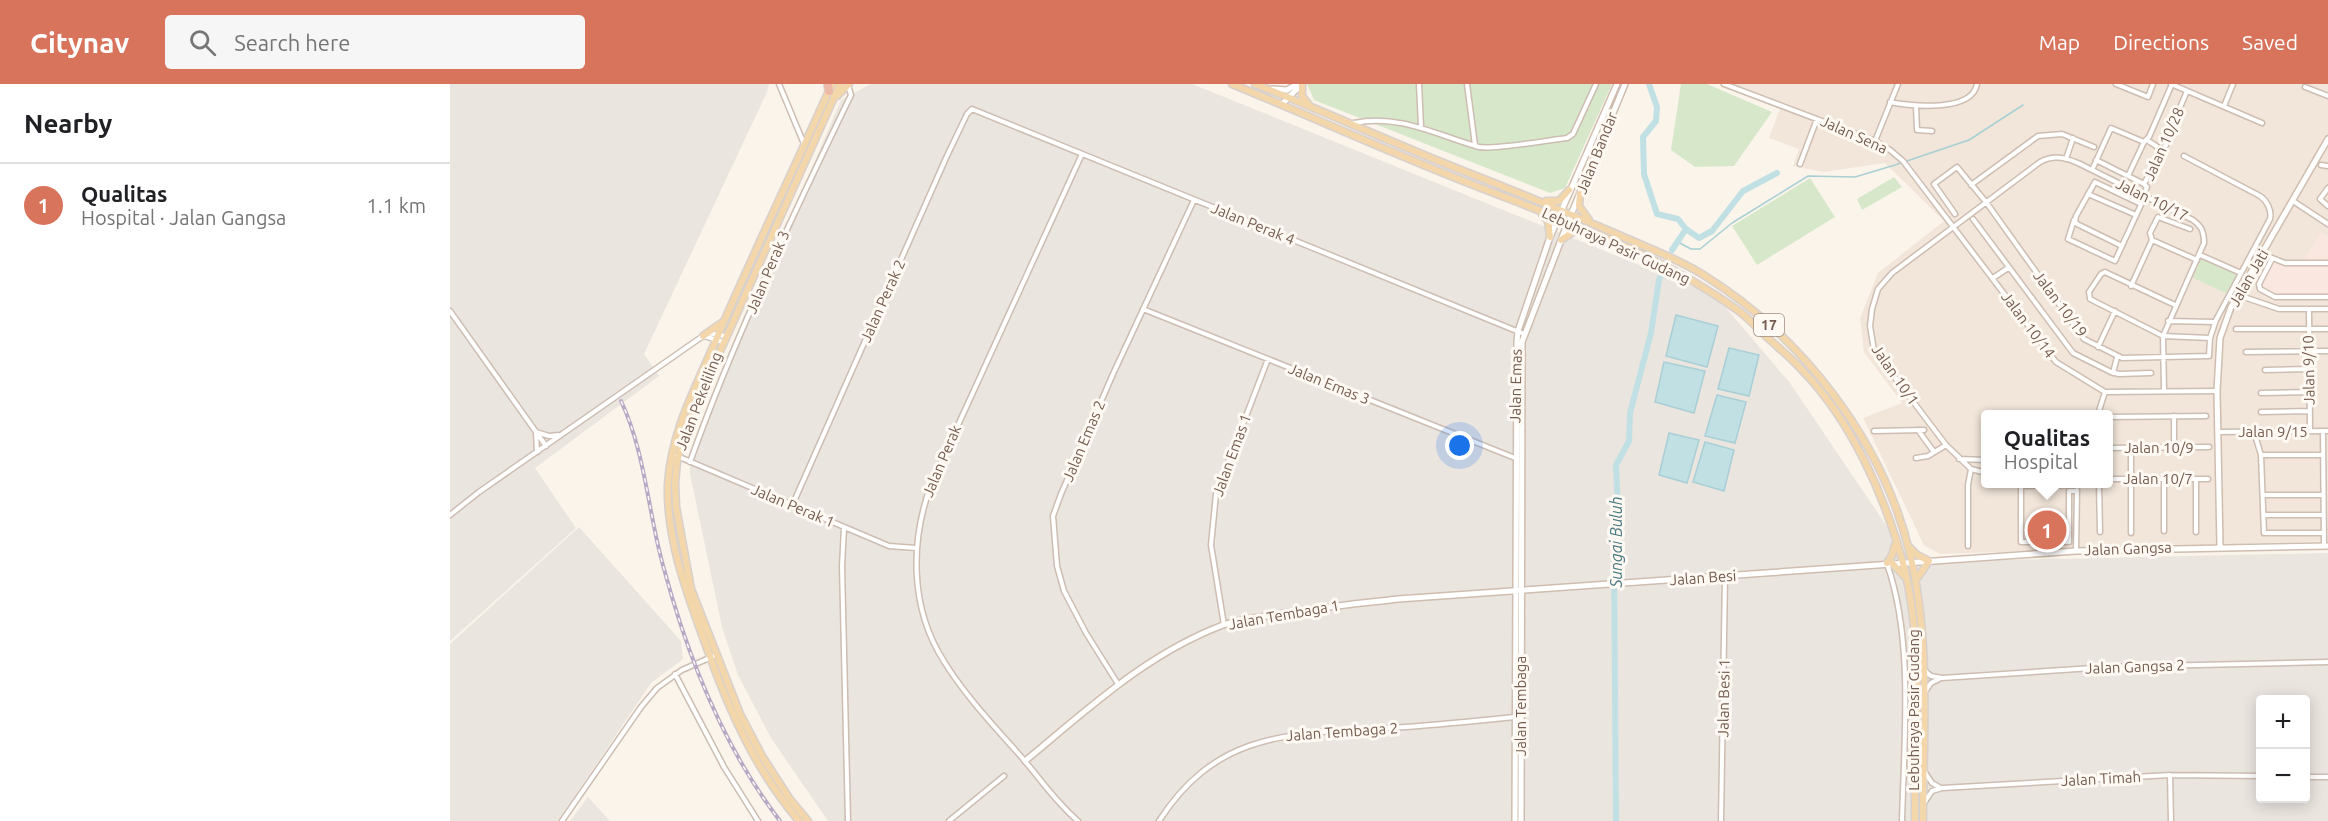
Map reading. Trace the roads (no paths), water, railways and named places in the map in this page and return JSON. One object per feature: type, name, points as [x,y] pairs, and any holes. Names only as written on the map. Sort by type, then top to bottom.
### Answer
[{"type":"main road","name":"Jalan Pekeliling","points":[[799,821],[784,803],[744,739],[725,697],[691,590],[675,494],[675,456],[721,338],[840,84]]},
{"type":"main road","name":"Lebuhraya Pasir Gudang","points":[[1232,84],[1409,159],[1568,222],[1671,269],[1738,310],[1803,370],[1858,448],[1884,505],[1902,562],[1916,651],[1915,821]]},
{"type":"main road","name":"Lebuhraya Pasir Gudang","points":[[1255,84],[1562,210],[1677,260],[1703,274],[1745,304],[1778,333],[1825,385],[1867,446],[1886,487],[1907,545],[1916,580],[1925,671],[1923,821]]},
{"type":"main road","points":[[1302,84],[1302,96],[1310,107]]},
{"type":"main road","points":[[833,101],[849,85]]},
{"type":"main road","name":"Jalan Pekeliling","points":[[721,338],[723,322],[830,86]]},
{"type":"main road","points":[[1536,200],[1559,201],[1569,190]]},
{"type":"main road","points":[[1580,194],[1580,210],[1592,223]]},
{"type":"main road","points":[[1535,209],[1548,221],[1551,237]]},
{"type":"main road","points":[[1561,240],[1573,232],[1589,231]]},
{"type":"main road","points":[[703,336],[723,322]]},
{"type":"main road","points":[[1895,542],[1889,563],[1906,579]]},
{"type":"main road","points":[[1907,545],[1914,553],[1929,561],[1916,580]]},
{"type":"main road","name":"Jalan Pekeliling","points":[[713,656],[762,756],[789,798],[808,821]]},
{"type":"street","points":[[779,84],[804,146]]},
{"type":"street","points":[[1265,88],[1282,91],[1293,88],[1297,84]]},
{"type":"street","points":[[1282,104],[1302,84]]},
{"type":"street","points":[[1419,84],[1421,126]]},
{"type":"street","points":[[1467,84],[1475,145]]},
{"type":"street","points":[[1350,124],[1376,119],[1421,126],[1487,147],[1570,137],[1596,84]]},
{"type":"street","name":"Jalan Bandar","points":[[1569,190],[1617,84]]},
{"type":"street","name":"Jalan Bandar","points":[[1568,222],[1625,84]]},
{"type":"street","name":"Jalan Sena","points":[[1724,84],[1875,141],[1890,150],[1903,162],[1954,226]]},
{"type":"street","points":[[1875,141],[1898,84]]},
{"type":"street","points":[[1890,102],[1916,107],[1937,106],[1962,100],[1973,93],[1977,84]]},
{"type":"street","points":[[2116,84],[2148,97],[2153,84]]},
{"type":"street","points":[[2128,176],[2171,84],[2262,123]]},
{"type":"street","points":[[2224,106],[2232,84]]},
{"type":"street","name":"Jalan Perak 3","points":[[690,462],[709,408],[791,218],[851,95],[849,85]]},
{"type":"street","points":[[2305,87],[2328,96]]},
{"type":"street","name":"Jalan 10/28","points":[[2144,196],[2147,187],[2144,184],[2166,145],[2187,91]]},
{"type":"street","points":[[1916,107],[1917,130],[1932,131]]},
{"type":"street","name":"Jalan Perak 2","points":[[792,506],[967,114],[972,109],[983,112]]},
{"type":"street","name":"Jalan Perak 4","points":[[983,112],[1521,333]]},
{"type":"street","points":[[1800,164],[1816,119]]},
{"type":"street","points":[[2092,170],[2112,127],[2158,147],[2160,153]]},
{"type":"street","points":[[1971,185],[2037,137],[2062,134],[2094,147]]},
{"type":"street","points":[[1954,226],[2040,162],[2054,157],[2066,159],[2073,138]]},
{"type":"street","name":"Jalan Jati","points":[[2220,547],[2217,390],[2220,338],[2229,311],[2328,139]]},
{"type":"street","name":"Jalan Perak","points":[[1078,821],[1062,807],[986,717],[944,662],[928,630],[920,598],[916,548],[921,513],[932,482],[1082,154]]},
{"type":"street","name":"Jalan 10/28","points":[[2184,156],[2260,196],[2270,211],[2270,219],[2241,273]]},
{"type":"street","name":"Jalan 10/17","points":[[2066,159],[2193,220],[2201,226],[2204,235],[2199,258],[2175,305],[2163,336],[2162,392]]},
{"type":"street","points":[[2096,160],[2144,184]]},
{"type":"street","points":[[2321,165],[2328,166]]},
{"type":"street","name":"Jalan 10/19","points":[[1955,214],[1935,187],[1935,183],[1957,167],[1986,202],[2084,339],[2117,357],[2209,356],[2210,338]]},
{"type":"street","points":[[2141,204],[2093,183],[2068,239],[2115,261],[2141,204],[2144,196]]},
{"type":"street","points":[[2328,188],[2320,199],[2328,206]]},
{"type":"street","name":"Jalan Emas","points":[[1518,592],[1515,363],[1521,333],[1551,237],[1569,190]]},
{"type":"street","points":[[2088,194],[2136,215]]},
{"type":"street","name":"Jalan Emas 2","points":[[1118,684],[1086,633],[1064,591],[1056,566],[1053,516],[1060,494],[1194,200]]},
{"type":"street","points":[[2294,201],[2328,224]]},
{"type":"street","points":[[2131,286],[2152,240],[2150,233],[2158,217],[2190,229]]},
{"type":"street","points":[[1973,219],[2073,353],[2113,373],[2151,373]]},
{"type":"street","points":[[2076,221],[2122,246]]},
{"type":"street","name":"Jalan Emas","points":[[1518,592],[1521,333],[1568,222]]},
{"type":"street","name":"Jalan 10/14","points":[[1954,226],[2056,362],[2105,392]]},
{"type":"street","name":"Jalan 10/1","points":[[1954,226],[1886,279],[1875,298],[1870,326],[1875,350],[1946,445],[1971,469],[1981,472]]},
{"type":"street","points":[[2152,240],[2241,273],[2215,322],[2210,338],[2163,336],[2090,299],[2089,290],[2104,272],[2175,305]]},
{"type":"street","points":[[2262,254],[2285,264],[2328,263]]},
{"type":"street","points":[[2272,259],[2259,288],[2276,297],[2328,297]]},
{"type":"street","points":[[1993,278],[2008,268]]},
{"type":"street","points":[[2238,295],[2275,308],[2328,309]]},
{"type":"street","name":"Jalan Emas 3","points":[[1143,309],[1515,458]]},
{"type":"street","name":"Jalan 9/10","points":[[2308,309],[2310,431]]},
{"type":"street","points":[[450,311],[546,446]]},
{"type":"street","points":[[2098,347],[2115,311]]},
{"type":"street","points":[[2168,321],[2215,322]]},
{"type":"street","points":[[2236,329],[2328,329]]},
{"type":"street","points":[[450,515],[703,336],[721,338]]},
{"type":"street","points":[[2246,352],[2328,351]]},
{"type":"street","points":[[2113,373],[2117,357]]},
{"type":"street","name":"Jalan Emas 1","points":[[1224,625],[1211,545],[1216,494],[1268,359]]},
{"type":"street","points":[[2265,370],[2309,369]]},
{"type":"street","points":[[2099,410],[2105,392],[2217,390]]},
{"type":"street","points":[[2261,393],[2310,392]]},
{"type":"street","points":[[2261,412],[2310,411]]},
{"type":"street","points":[[2174,416],[2174,448]]},
{"type":"street","points":[[2113,417],[2206,416]]},
{"type":"street","points":[[1918,430],[1934,453]]},
{"type":"street","points":[[1874,431],[1924,430]]},
{"type":"street","points":[[2325,431],[2323,495],[2326,546]]},
{"type":"street","name":"Jalan 9/15","points":[[2218,432],[2325,431]]},
{"type":"street","points":[[536,432],[549,436],[562,435]]},
{"type":"street","points":[[536,432],[536,453]]},
{"type":"street","points":[[2254,432],[2261,455],[2264,532],[2268,534],[2324,533]]},
{"type":"street","points":[[1916,458],[1934,453],[1946,445]]},
{"type":"street","name":"Jalan 10/9","points":[[2113,448],[2209,447]]},
{"type":"street","points":[[2131,448],[2131,533]]},
{"type":"street","points":[[2261,455],[2323,454]]},
{"type":"street","name":"Jalan Perak 1","points":[[675,456],[889,546],[916,548]]},
{"type":"street","points":[[1959,458],[1981,460]]},
{"type":"street","points":[[1968,546],[1968,485],[1971,469]]},
{"type":"street","name":"Jalan 10/7","points":[[2113,479],[2208,479]]},
{"type":"street","points":[[2164,479],[2164,531]]},
{"type":"street","points":[[2196,479],[2196,532]]},
{"type":"street","points":[[2021,488],[2021,542],[2069,541],[2069,488],[2077,491],[2076,551]]},
{"type":"street","points":[[2099,488],[2100,532]]},
{"type":"street","points":[[2262,495],[2323,495]]},
{"type":"street","points":[[2263,515],[2324,515]]},
{"type":"street","points":[[844,528],[842,566],[848,821]]},
{"type":"street","name":"Jalan Gangsa","points":[[1889,563],[2076,551],[2326,546]]},
{"type":"street","points":[[1889,563],[1901,628],[1904,679],[1902,821]]},
{"type":"street","name":"Jalan Besi","points":[[1518,592],[1889,563]]},
{"type":"street","name":"Jalan Besi 1","points":[[1721,821],[1725,576]]},
{"type":"street","name":"Jalan Tembaga 1","points":[[1025,761],[1148,662],[1224,625],[1338,605],[1518,592]]},
{"type":"street","name":"Jalan Tembaga","points":[[1518,592],[1521,821]]},
{"type":"street","points":[[562,821],[641,707],[657,688],[675,674],[713,656]]},
{"type":"street","name":"Jalan Gangsa 2","points":[[1925,671],[1931,676],[1942,678],[2108,667],[2328,662]]},
{"type":"street","points":[[675,674],[724,767],[758,821]]},
{"type":"street","points":[[1925,693],[1931,683],[1942,678]]},
{"type":"street","name":"Jalan Tembaga","points":[[1515,821],[1518,717]]},
{"type":"street","name":"Jalan Tembaga 2","points":[[1159,821],[1177,796],[1209,766],[1226,755],[1263,740],[1303,733],[1518,717]]},
{"type":"street","points":[[1924,769],[1932,783],[1942,788]]},
{"type":"street","points":[[949,821],[1004,776]]},
{"type":"street","points":[[2170,776],[2171,821]]},
{"type":"street","name":"Jalan Timah","points":[[1942,788],[2170,776],[2256,777]]},
{"type":"street","points":[[2310,777],[2328,777]]},
{"type":"street","points":[[1923,807],[1932,791],[1942,788]]},
{"type":"water","points":[[1676,315],[1718,326],[1707,367],[1666,356]]},
{"type":"water","points":[[1729,348],[1759,355],[1749,396],[1718,389]]},
{"type":"water","points":[[1664,362],[1705,371],[1694,413],[1655,402]]},
{"type":"water","points":[[1717,395],[1746,402],[1735,443],[1705,436]]},
{"type":"water","points":[[1669,433],[1699,440],[1687,483],[1659,475]]},
{"type":"water","points":[[1705,442],[1734,450],[1724,491],[1693,482]]},
{"type":"waterway","name":"Sungai Buluh","points":[[1649,84],[1657,107],[1656,121],[1643,137],[1644,174],[1657,214],[1678,219],[1686,229],[1672,250]]},
{"type":"waterway","points":[[1676,241],[1691,249],[1700,249],[1732,223],[1808,176],[1855,177],[1895,165],[1969,140],[2023,105]]},
{"type":"waterway","points":[[1686,229],[1699,238],[1712,231],[1743,191],[1777,173]]},
{"type":"waterway","name":"Sungai Buluh","points":[[1616,821],[1614,556],[1618,510],[1616,465],[1629,441],[1630,413],[1651,333],[1659,280],[1663,269]]},
{"type":"railway","points":[[621,401],[636,442],[664,569],[696,669],[725,733],[760,793],[780,821]]},
{"type":"place","name":"Qualitas","points":[[2047,530]]}]
